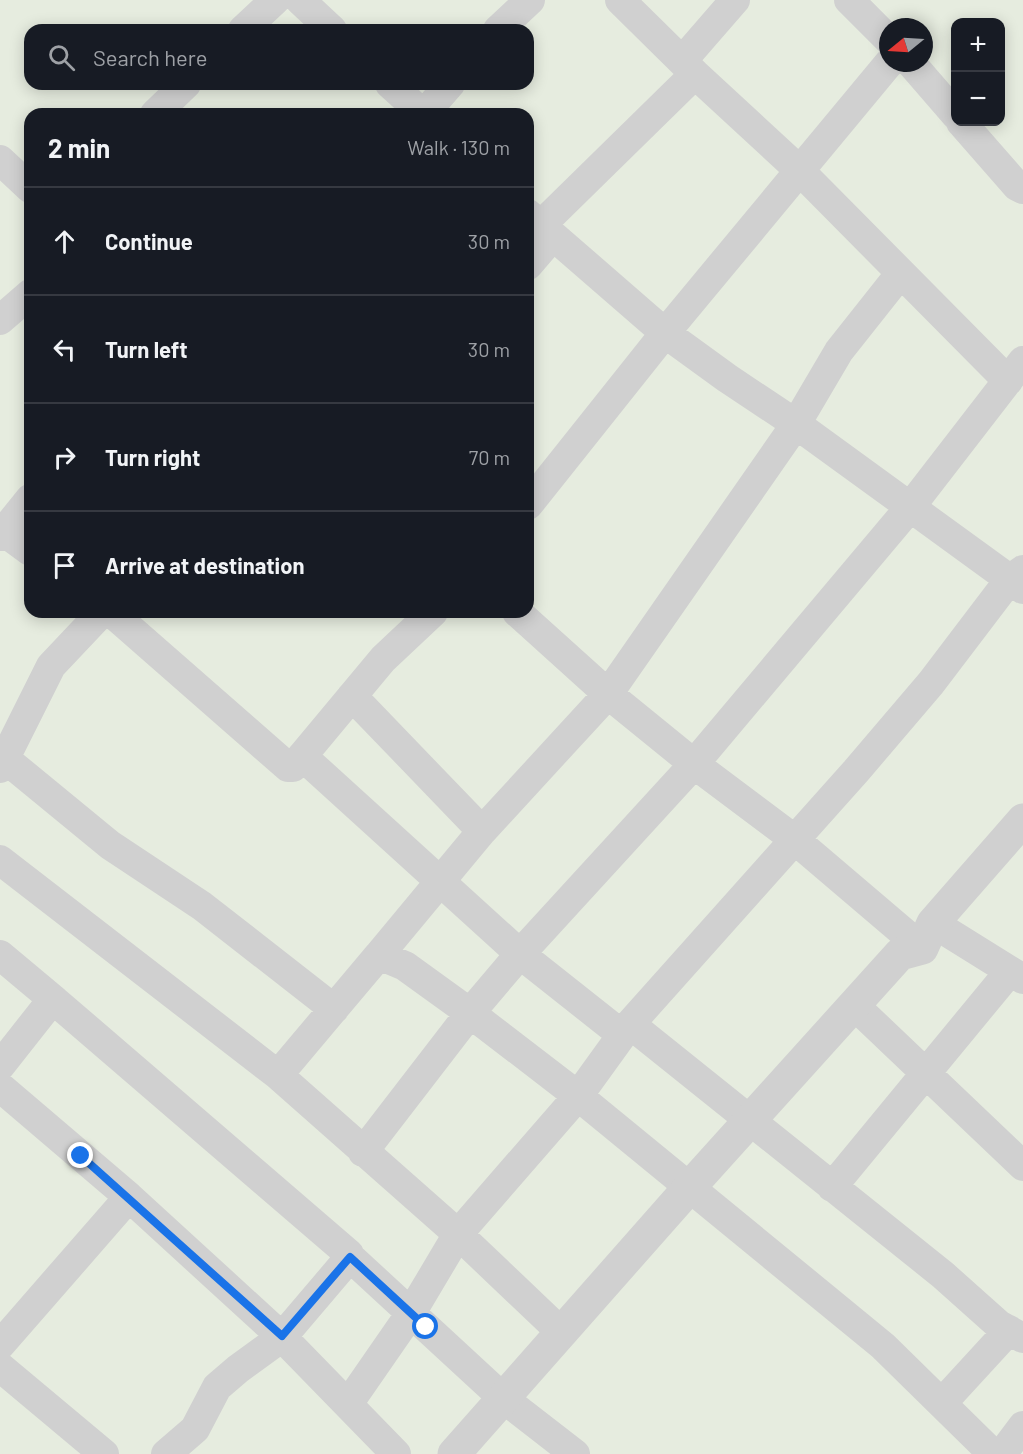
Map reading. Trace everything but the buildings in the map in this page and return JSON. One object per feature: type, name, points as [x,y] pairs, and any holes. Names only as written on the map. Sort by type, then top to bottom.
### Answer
[{"type":"street","points":[[249,24],[275,0]]},
{"type":"street","points":[[300,0],[326,24]]},
{"type":"street","points":[[504,24],[530,0]]},
{"type":"street","points":[[363,1152],[470,1013],[519,954],[694,764],[911,506],[1015,371],[900,274],[799,170],[620,0]]},
{"type":"street","points":[[534,245],[540,225],[688,67],[735,0]]},
{"type":"street","points":[[849,0],[879,30]]},
{"type":"street","points":[[534,498],[665,333],[881,72]]},
{"type":"street","points":[[918,72],[951,109]]},
{"type":"street","points":[[161,108],[180,90]]},
{"type":"street","points":[[397,90],[416,108]]},
{"type":"street","points":[[428,108],[445,90]]},
{"type":"street","points":[[964,126],[1017,186],[1023,189]]},
{"type":"street","points":[[0,160],[24,182]]},
{"type":"street","points":[[348,1404],[411,1313],[458,1234],[578,1096],[626,1029],[856,771],[1019,580],[665,333],[540,225]]},
{"type":"street","points":[[278,1075],[482,831],[608,694],[796,424],[839,351],[900,274]]},
{"type":"street","points":[[0,320],[24,299]]},
{"type":"street","points":[[24,506],[1,532],[24,547]]},
{"type":"street","points":[[96,618],[51,666],[2,763],[110,845],[202,906],[334,1009]]},
{"type":"street","points":[[118,618],[288,767],[293,767],[383,660],[427,618]]},
{"type":"street","points":[[524,618],[608,694],[694,764],[794,839],[927,935],[1017,975],[926,1074],[832,1187]]},
{"type":"street","points":[[352,696],[482,831]]},
{"type":"street","points":[[302,756],[519,954],[751,1120],[942,1275],[999,1325],[1016,1334],[942,1403]]},
{"type":"street","points":[[454,1454],[900,954],[927,935],[1023,820]]},
{"type":"street","points":[[0,860],[278,1075],[458,1234],[562,1333]]},
{"type":"street","points":[[0,955],[349,1254],[562,1450]]},
{"type":"street","points":[[379,955],[405,966],[578,1096],[688,1189],[883,1346],[993,1454]]},
{"type":"street","points":[[0,1066],[52,1000],[55,1001]]},
{"type":"street","points":[[855,1006],[1023,1166]]},
{"type":"street","points":[[0,1087],[129,1197],[282,1336],[396,1454]]},
{"type":"street","points":[[0,1345],[129,1197]]},
{"type":"street","points":[[166,1454],[195,1429],[217,1387],[282,1336],[350,1257]]},
{"type":"street","points":[[0,1367],[104,1454]]},
{"type":"street","points":[[1002,1454],[1023,1426]]},
{"type":"shaded area","points":[[0,0],[1023,0],[1023,1454],[0,1454]]},
{"type":"route","points":[[81,1156],[282,1336],[350,1257],[426,1327]]}]
